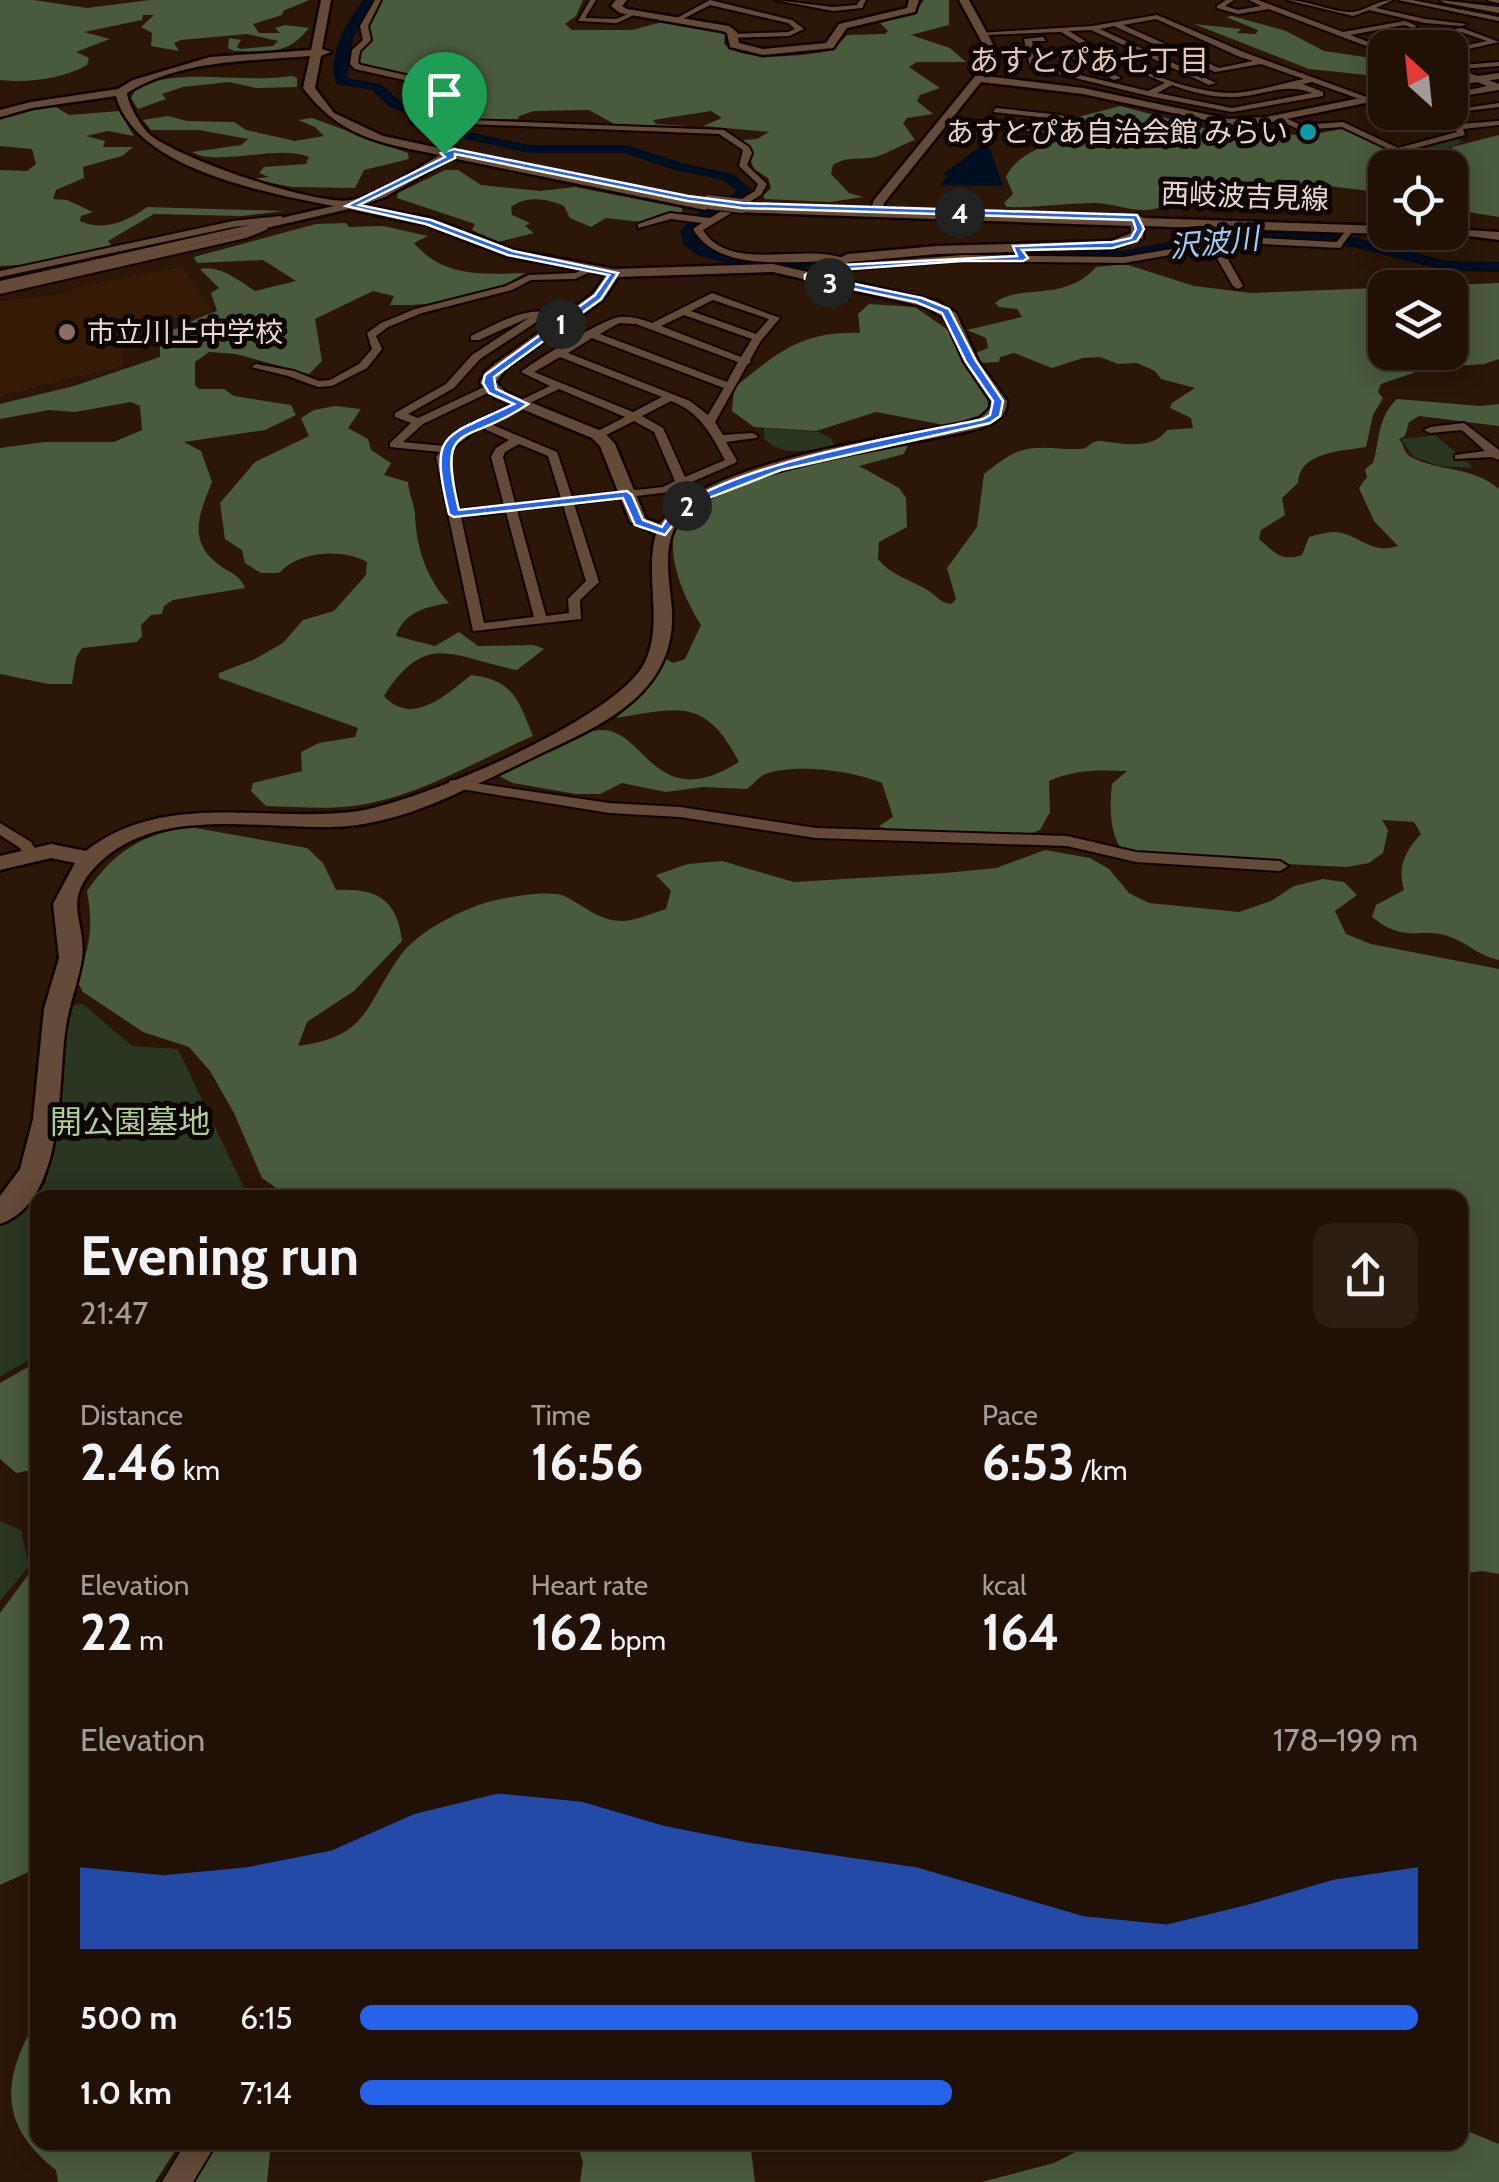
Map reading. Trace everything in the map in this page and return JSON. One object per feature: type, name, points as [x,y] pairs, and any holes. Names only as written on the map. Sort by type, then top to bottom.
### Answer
[{"type":"street","name":"西岐波吉見線","points":[[320,52],[326,0]]},
{"type":"street","name":"西岐波吉見線","points":[[335,0],[309,88],[330,115],[380,139],[706,213],[740,208],[1368,227]]},
{"type":"street","points":[[378,0],[364,26],[367,40],[356,50],[354,64],[407,78],[420,90],[443,95],[448,98],[445,113],[450,117],[477,123],[706,129],[721,132],[748,153],[743,166],[763,184],[762,188],[706,213],[670,216],[641,226]]},
{"type":"street","points":[[593,0],[580,20],[617,21],[634,13]]},
{"type":"street","points":[[622,0],[616,6],[634,13],[725,28],[734,46],[754,52],[821,49],[834,42],[843,26],[910,10],[914,0]]},
{"type":"street","points":[[778,0],[845,10],[860,7],[863,0]]},
{"type":"street","points":[[876,213],[878,203],[979,79],[990,52],[964,0]]},
{"type":"street","points":[[1231,0],[1219,6],[1238,12],[1270,7]]},
{"type":"street","points":[[1252,0],[1368,46]]},
{"type":"street","points":[[1290,0],[1353,14],[1390,0]]},
{"type":"street","points":[[1316,8],[1338,0]]},
{"type":"street","points":[[1401,0],[1499,19]]},
{"type":"street","points":[[1445,0],[1499,10]]},
{"type":"street","points":[[1491,0],[1499,1]]},
{"type":"street","points":[[677,20],[713,1],[790,21],[800,29],[789,34],[732,36]]},
{"type":"street","points":[[1403,16],[1428,6]]},
{"type":"street","points":[[1370,8],[1499,32]]},
{"type":"street","points":[[1310,23],[1345,17],[1390,26]]},
{"type":"street","points":[[983,32],[1092,28],[1157,18],[1262,62],[1368,99]]},
{"type":"street","points":[[1340,35],[1405,23],[1423,30]]},
{"type":"street","points":[[1116,24],[1218,70],[1262,62]]},
{"type":"street","points":[[1092,28],[1232,94],[1315,78]]},
{"type":"street","points":[[1064,30],[1118,59],[1194,89],[1213,88],[1283,69]]},
{"type":"street","points":[[1468,32],[1495,42],[1468,47]]},
{"type":"street","points":[[1073,38],[1028,40],[1038,68],[1232,110],[1320,94],[1294,83]]},
{"type":"street","points":[[1199,44],[1213,42]]},
{"type":"street","points":[[1090,64],[1185,47]]},
{"type":"street","points":[[0,114],[121,92],[137,82],[210,60],[320,52]]},
{"type":"street","points":[[1032,52],[1064,52],[1122,80],[1112,84]]},
{"type":"street","points":[[1468,52],[1499,64]]},
{"type":"street","points":[[1498,84],[1450,68],[1499,64]]},
{"type":"street","points":[[1468,79],[1474,78]]},
{"type":"street","points":[[979,79],[1061,87],[1216,121],[1276,118],[1368,99]]},
{"type":"street","points":[[1149,94],[1171,83]]},
{"type":"street","points":[[1468,92],[1498,84]]},
{"type":"street","points":[[1192,104],[1213,88]]},
{"type":"street","points":[[1155,108],[1194,89]]},
{"type":"street","points":[[121,92],[140,130],[158,146],[254,186],[428,222],[500,250],[590,270],[614,273],[826,267],[927,256],[1020,253],[1124,243],[1138,235],[1137,220]]},
{"type":"street","points":[[983,124],[1006,94]]},
{"type":"street","points":[[1468,109],[1499,105]]},
{"type":"street","points":[[946,120],[1051,132],[1061,117],[996,110]]},
{"type":"street","points":[[1276,118],[1300,128],[1343,124],[1397,151],[1462,133],[1460,130]]},
{"type":"street","points":[[1468,126],[1499,123]]},
{"type":"street","points":[[0,283],[263,228],[344,205],[381,194],[450,154]]},
{"type":"street","points":[[0,283],[344,205]]},
{"type":"street","points":[[0,1212],[26,1188],[38,1165],[55,1011],[71,951],[63,911],[71,885],[90,859],[118,838],[159,824],[350,820],[406,806],[590,723],[636,690],[652,667],[662,638],[660,558],[665,532],[672,519],[702,496],[778,468],[967,427],[995,416],[998,401],[971,362],[946,311],[826,267],[718,250],[698,234],[706,213]]},
{"type":"street","name":"西岐波吉見線","points":[[1137,220],[1346,236],[1368,231]]},
{"type":"street","points":[[1468,231],[1499,234]]},
{"type":"street","points":[[1468,233],[1499,234]]},
{"type":"street","points":[[1020,253],[1124,260],[1242,240],[1346,236]]},
{"type":"street","points":[[1210,244],[1218,249],[1238,286]]},
{"type":"street","points":[[256,367],[290,373],[318,384],[339,381],[363,366],[378,349],[370,336],[378,330],[428,308],[508,288],[530,277],[573,276],[590,270]]},
{"type":"street","points":[[490,388],[490,375],[598,297],[614,273]]},
{"type":"street","points":[[652,327],[712,296],[776,318],[756,337],[732,388],[710,422]]},
{"type":"street","points":[[683,311],[756,337]]},
{"type":"street","points":[[475,338],[526,314],[569,318]]},
{"type":"street","points":[[419,422],[399,415],[450,386],[476,357],[542,314]]},
{"type":"street","points":[[682,483],[658,430],[636,416],[526,372],[618,320],[652,327],[746,362]]},
{"type":"street","points":[[590,334],[732,388]]},
{"type":"street","points":[[454,514],[665,490],[730,461],[710,422],[671,397],[557,352]]},
{"type":"street","points":[[481,424],[552,454],[594,582],[574,599],[576,616],[478,628],[443,466],[445,449],[458,436],[481,424],[560,386]]},
{"type":"street","points":[[490,388],[598,435],[607,444],[639,522],[665,532]]},
{"type":"street","points":[[445,449],[394,445],[419,422],[490,388]]},
{"type":"street","points":[[598,435],[671,397]]},
{"type":"street","points":[[1430,430],[1464,426],[1498,454]]},
{"type":"street","points":[[719,439],[752,436]]},
{"type":"street","points":[[520,439],[496,453],[541,620]]},
{"type":"street","points":[[1459,457],[1498,454]]},
{"type":"street","points":[[454,784],[816,833],[950,834],[1067,841],[1136,857],[1280,866]]},
{"type":"street","points":[[1,829],[26,845],[30,854]]},
{"type":"street","points":[[0,863],[30,854],[66,852],[90,859]]},
{"type":"street","points":[[176,2182],[198,2150]]},
{"type":"shaded area","name":"市立川上中学校","points":[[182,267],[212,311],[146,325],[122,338],[123,366],[0,396],[0,301],[73,293],[72,288]]},
{"type":"green space","points":[[0,0],[34,0],[87,8],[150,0],[309,0],[283,11],[282,15],[253,24],[259,33],[280,33],[275,28],[285,25],[309,28],[294,43],[278,50],[234,51],[228,48],[229,38],[241,40],[237,47],[240,49],[273,46],[278,41],[247,34],[181,40],[174,43],[179,51],[151,46],[152,33],[141,27],[154,15],[143,15],[142,20],[84,32],[110,39],[76,52],[89,58],[87,65],[77,70],[45,79],[0,80]]},
{"type":"green space","points":[[383,0],[583,0],[576,16],[565,24],[572,30],[632,30],[666,21],[719,29],[725,33],[724,44],[733,50],[776,56],[833,50],[847,35],[885,34],[888,31],[880,23],[916,11],[924,0],[949,0],[949,25],[911,35],[950,48],[966,62],[917,62],[909,67],[940,88],[920,95],[917,101],[933,114],[907,118],[903,123],[915,140],[875,157],[833,165],[831,174],[849,193],[863,197],[830,202],[765,199],[763,196],[771,188],[768,178],[754,169],[754,153],[743,140],[757,139],[769,132],[703,126],[722,118],[711,111],[653,120],[656,124],[689,126],[616,125],[589,110],[534,111],[518,119],[470,120],[455,115],[451,109],[457,96],[444,87],[476,80],[478,75],[454,69],[401,73],[359,62],[359,49]]},
{"type":"green space","points":[[1226,17],[1286,31],[1324,51],[1368,57],[1368,75],[1309,69],[1194,24],[1241,29],[1237,33],[1256,34],[1258,30]]},
{"type":"green space","points":[[174,78],[297,78],[297,87],[256,88],[229,82],[183,87],[162,94],[166,99],[138,109],[131,98],[137,87]]},
{"type":"green space","points":[[59,104],[56,107],[69,115],[119,111],[134,136],[108,131],[86,136],[105,141],[103,147],[133,147],[122,156],[83,167],[84,178],[56,190],[53,199],[67,200],[93,212],[81,216],[80,221],[115,223],[147,207],[284,211],[242,216],[154,214],[108,241],[114,248],[35,264],[0,266],[0,170],[27,171],[36,164],[32,149],[0,146],[0,116]]},
{"type":"green space","points":[[1120,106],[1208,129],[1248,126],[1262,132],[1306,136],[1346,128],[1383,148],[1368,150],[1368,191],[1328,186],[1210,193],[1165,200],[1165,206],[1146,210],[1095,203],[1007,207],[1004,203],[1013,194],[1006,177],[1011,168],[1036,150],[1077,135],[1078,117]]},
{"type":"green space","points":[[168,116],[187,121],[234,122],[246,130],[295,141],[324,136],[298,120],[312,118],[408,153],[409,159],[364,170],[355,188],[292,187],[251,179],[269,177],[259,173],[264,167],[306,164],[309,157],[281,153],[203,156],[192,152],[241,145],[248,139],[199,130],[151,130],[143,120]]},
{"type":"green space","points":[[1499,135],[1499,217],[1468,212],[1468,150],[1452,147]]},
{"type":"green space","points":[[1457,138],[1462,142],[1445,150],[1415,150]]},
{"type":"green space","points":[[445,170],[458,170],[481,185],[540,191],[575,187],[682,208],[682,212],[642,222],[606,218],[591,227],[570,218],[564,206],[531,200],[511,207],[512,215],[530,223],[525,226],[534,233],[498,242],[472,230],[475,224],[397,198],[398,193]]},
{"type":"green space","points":[[346,223],[349,227],[383,226],[428,236],[414,243],[438,263],[465,272],[525,273],[494,289],[442,302],[390,305],[394,296],[373,291],[315,319],[322,361],[309,374],[236,354],[209,352],[195,362],[195,385],[199,389],[224,389],[234,396],[291,405],[296,415],[265,430],[184,442],[201,451],[212,482],[200,517],[203,548],[245,588],[173,600],[164,606],[162,614],[151,615],[141,625],[142,636],[137,642],[82,648],[76,658],[72,684],[48,684],[0,674],[0,448],[45,442],[114,442],[142,430],[140,406],[131,402],[0,419],[0,404],[74,386],[160,357],[160,335],[217,311],[211,293],[219,288],[200,269],[222,271],[255,291],[296,281],[263,260],[197,263],[194,257],[316,224]]},
{"type":"green space","points":[[1125,264],[1194,286],[1251,293],[1368,288],[1368,370],[1422,370],[1381,384],[1378,392],[1383,398],[1373,415],[1366,447],[1323,455],[1306,465],[1298,483],[1282,498],[1285,515],[1261,530],[1259,539],[1278,554],[1302,555],[1309,537],[1330,532],[1375,547],[1398,546],[1374,521],[1359,488],[1367,477],[1365,469],[1373,463],[1382,422],[1397,399],[1499,404],[1499,426],[1419,416],[1409,422],[1405,436],[1399,439],[1411,457],[1478,476],[1499,489],[1499,960],[1444,935],[1396,931],[1372,917],[1376,905],[1404,890],[1404,860],[1421,834],[1414,822],[1382,820],[1388,830],[1383,853],[1369,863],[1347,867],[1181,859],[1143,863],[1121,848],[1112,820],[1112,784],[1127,771],[1078,772],[1049,781],[1050,812],[1040,830],[1027,835],[891,830],[879,826],[893,817],[882,783],[824,770],[792,769],[765,774],[747,789],[703,787],[666,792],[622,783],[600,794],[576,794],[513,783],[493,773],[563,741],[602,730],[630,742],[670,775],[688,779],[711,776],[739,762],[715,727],[689,712],[658,711],[616,718],[644,693],[666,659],[673,663],[685,659],[701,625],[677,572],[673,542],[682,517],[723,491],[825,458],[908,445],[904,454],[859,466],[899,488],[906,498],[907,527],[879,542],[878,559],[896,574],[951,604],[956,599],[947,568],[977,527],[984,474],[1000,462],[1025,450],[1080,449],[1097,441],[1146,443],[1167,430],[1193,428],[1191,418],[1170,408],[1195,388],[1161,379],[1155,371],[1137,363],[1083,358],[1052,368],[1014,353],[1000,357],[999,362],[979,363],[975,353],[988,348],[986,338],[967,330],[1022,317],[1017,309],[995,303],[1005,297],[1056,289],[1084,278],[1096,267]]},
{"type":"green space","points":[[1499,283],[1499,359],[1468,365],[1468,284]]},
{"type":"green space","points":[[869,304],[915,307],[948,330],[962,352],[966,368],[987,394],[988,406],[980,419],[955,427],[876,412],[816,431],[754,427],[732,411],[734,388],[764,364],[806,340],[860,333],[858,314]]},
{"type":"green space","points":[[335,406],[361,409],[348,428],[368,439],[371,450],[391,463],[384,475],[408,482],[424,561],[449,603],[410,616],[396,636],[435,646],[459,632],[478,646],[534,645],[544,649],[517,670],[458,655],[428,655],[399,675],[384,696],[406,709],[417,708],[440,699],[471,675],[485,678],[512,694],[533,736],[395,797],[335,807],[266,806],[251,791],[253,783],[302,771],[301,752],[319,743],[355,737],[358,728],[219,678],[219,673],[283,643],[303,620],[334,611],[366,575],[367,562],[346,555],[321,554],[298,560],[279,573],[261,573],[245,563],[242,550],[225,539],[220,503],[255,462],[309,436],[301,418],[314,410]]},
{"type":"green space","points":[[764,428],[818,432],[831,438],[834,445],[806,451],[779,449],[764,438]]},
{"type":"green space","points":[[1435,435],[1471,468],[1440,466],[1414,457],[1401,439]]},
{"type":"green space","points":[[190,827],[307,848],[323,863],[336,890],[374,894],[390,906],[402,941],[354,991],[307,1022],[298,1046],[321,1042],[352,1026],[407,948],[435,926],[466,910],[508,898],[548,894],[566,897],[606,919],[632,920],[666,909],[671,891],[656,875],[688,864],[722,861],[794,882],[996,868],[1045,850],[1090,858],[1109,869],[1129,893],[1149,903],[1239,912],[1271,901],[1294,886],[1323,879],[1344,882],[1357,895],[1335,911],[1346,934],[1371,944],[1499,969],[1499,1574],[1468,1573],[1468,1190],[279,1190],[262,1178],[234,1113],[210,1071],[189,1047],[143,1032],[83,992],[76,979],[89,936],[87,891],[119,855],[158,834]]},
{"type":"green space","name":"開公園墓地","points":[[83,1004],[132,1046],[178,1049],[245,1190],[37,1190],[46,1183],[65,1006]]},
{"type":"green space","name":"開公園墓地","points":[[30,1196],[30,1359],[0,1377],[0,1220]]},
{"type":"green space","points":[[30,1366],[30,1470],[16,1473],[0,1459],[0,1383]]},
{"type":"green space","points":[[0,1521],[21,1530],[29,1566],[0,1601]]},
{"type":"green space","points":[[30,1572],[30,1871],[0,1885],[0,1613]]},
{"type":"green space","points":[[30,2032],[30,2144],[16,2119],[12,2102],[16,2063]]},
{"type":"green space","points":[[1468,2131],[1499,2144],[1499,2182],[982,2182],[1054,2163],[1079,2150],[1468,2150]]},
{"type":"green space","points":[[35,2150],[176,2150],[155,2182],[58,2182],[56,2170]]},
{"type":"green space","points":[[210,2150],[270,2150],[267,2182],[186,2182]]},
{"type":"green space","points":[[579,2150],[751,2150],[755,2182],[580,2182],[583,2162]]},
{"type":"water","points":[[981,146],[990,149],[1003,186],[940,185],[948,176],[943,174]]},
{"type":"waterway","name":"沢波川","points":[[369,0],[343,49],[341,81],[376,87],[396,105],[412,111],[415,122],[424,126],[529,149],[626,149],[679,167],[728,177],[744,189],[740,197],[698,219],[688,231],[690,242],[703,252],[727,258],[843,265],[948,254],[1122,256],[1222,237],[1313,237],[1357,243],[1447,266],[1499,267]]},
{"type":"place","name":"あすとぴあ自治会館 みらい","points":[[1308,132]]},
{"type":"place","name":"市立川上中学校","points":[[67,332]]},
{"type":"district","name":"あすとぴあ七丁目","points":[[1089,61]]},
{"type":"route","points":[[454,152],[688,199],[742,206],[1137,218],[1140,229],[1134,240],[1113,245],[1016,248],[1023,258],[962,258],[861,269],[822,269],[808,277],[919,300],[946,311],[971,362],[998,401],[995,416],[986,421],[778,468],[702,496],[683,508],[665,532],[639,522],[627,495],[454,514],[443,466],[445,449],[458,436],[522,404],[492,391],[490,375],[598,297],[614,273],[511,253],[428,222],[350,206],[452,156],[444,154],[454,152]]}]
